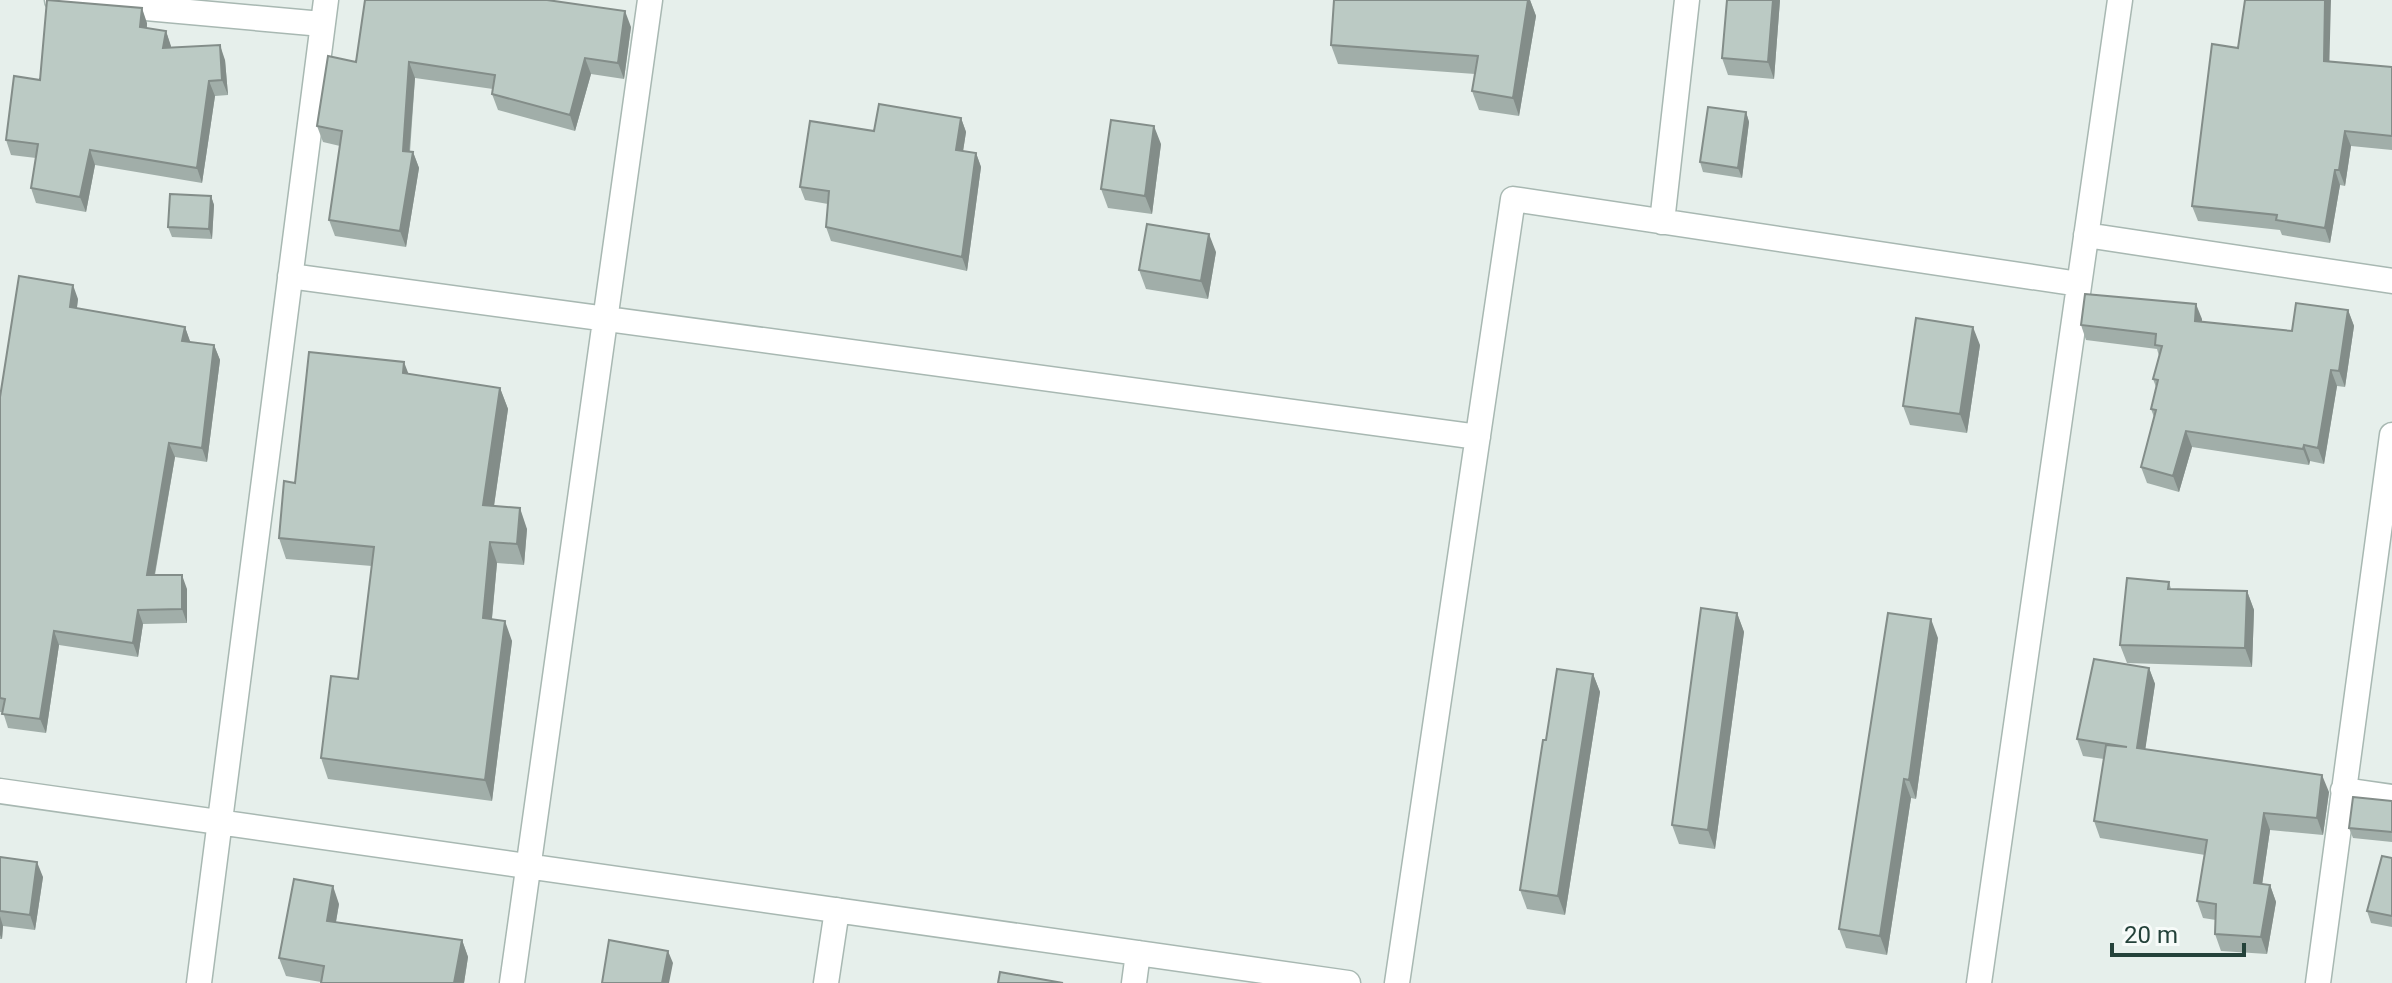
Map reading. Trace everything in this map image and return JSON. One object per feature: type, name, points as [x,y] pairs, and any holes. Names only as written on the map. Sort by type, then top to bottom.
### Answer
[{"type":"street","points":[[57,0],[324,12],[199,983]]},
{"type":"street","points":[[512,983],[650,0]]},
{"type":"street","points":[[1662,222],[1687,0]]},
{"type":"street","points":[[1979,983],[2120,0]]},
{"type":"street","points":[[1397,983],[1513,199],[2079,284]]},
{"type":"street","points":[[2086,235],[2392,281]]},
{"type":"street","points":[[290,276],[1478,437]]},
{"type":"street","points":[[2318,983],[2343,790],[2387,513],[2392,435]]},
{"type":"street","points":[[2343,790],[2392,797]]},
{"type":"street","points":[[0,791],[1348,983]]},
{"type":"street","points":[[826,983],[837,910]]},
{"type":"street","points":[[1134,983],[1138,953]]},
{"type":"building","points":[[47,0],[142,8],[140,27],[166,31],[163,48],[220,45],[222,80],[209,81],[197,168],[90,150],[80,197],[31,188],[38,144],[6,140],[14,76],[40,80]]},
{"type":"building","points":[[365,0],[547,0],[625,11],[618,63],[585,58],[570,115],[492,94],[495,75],[409,62],[403,151],[413,152],[400,231],[329,220],[342,131],[317,126],[328,56],[356,62]]},
{"type":"building","points":[[1334,0],[1528,0],[1513,98],[1472,91],[1478,56],[1331,45]]},
{"type":"building","points":[[1727,0],[1773,0],[1768,62],[1722,58]]},
{"type":"building","points":[[2245,0],[2325,0],[2324,61],[2392,67],[2392,136],[2345,131],[2325,228],[2276,220],[2277,215],[2192,206],[2212,44],[2238,48]]},
{"type":"building","points":[[879,104],[961,118],[956,150],[976,153],[962,257],[826,227],[829,191],[800,187],[810,121],[874,131]]},
{"type":"building","points":[[1708,107],[1746,112],[1738,168],[1700,162]]},
{"type":"building","points":[[1111,120],[1154,126],[1145,196],[1101,189]]},
{"type":"building","points":[[170,194],[211,196],[209,229],[168,227]]},
{"type":"building","points":[[1147,224],[1209,234],[1201,281],[1139,270]]},
{"type":"building","points":[[19,276],[73,285],[70,307],[185,327],[182,341],[214,345],[202,448],[169,443],[147,575],[182,575],[182,609],[138,610],[133,643],[54,631],[40,719],[2,714],[5,699],[0,698],[0,397]]},
{"type":"building","points":[[2085,294],[2196,304],[2195,321],[2292,331],[2296,303],[2348,310],[2339,371],[2331,370],[2318,448],[2304,445],[2303,449],[2186,431],[2173,476],[2141,467],[2156,410],[2151,409],[2158,380],[2153,379],[2162,346],[2155,345],[2156,334],[2081,325]]},
{"type":"building","points":[[1916,318],[1973,327],[1960,414],[1903,406]]},
{"type":"building","points":[[309,352],[404,362],[403,373],[500,388],[483,505],[520,508],[517,544],[490,542],[483,618],[505,621],[485,780],[321,758],[331,676],[358,679],[374,547],[279,538],[284,481],[295,483]]},
{"type":"building","points":[[2127,578],[2169,582],[2168,589],[2247,591],[2245,648],[2120,645]]},
{"type":"building","points":[[1701,608],[1737,613],[1708,830],[1672,825]]},
{"type":"building","points":[[1888,613],[1931,619],[1909,780],[1904,779],[1880,936],[1839,929]]},
{"type":"building","points":[[2094,659],[2149,668],[2137,748],[2322,775],[2317,818],[2264,813],[2254,883],[2270,885],[2261,937],[2215,934],[2216,904],[2197,901],[2207,840],[2094,821],[2106,745],[2127,747],[2077,739]]},
{"type":"building","points":[[1557,669],[1593,674],[1558,896],[1520,890]]},
{"type":"building","points":[[2353,797],[2392,801],[2392,832],[2349,828]]},
{"type":"building","points":[[2382,856],[2392,858],[2392,916],[2367,911]]},
{"type":"building","points":[[0,857],[37,862],[30,915],[0,911]]},
{"type":"building","points":[[294,879],[333,886],[327,921],[462,940],[454,983],[321,983],[324,966],[279,958]]},
{"type":"building","points":[[609,940],[668,951],[662,983],[602,983]]},
{"type":"building","points":[[1000,972],[1063,983],[998,983]]}]
